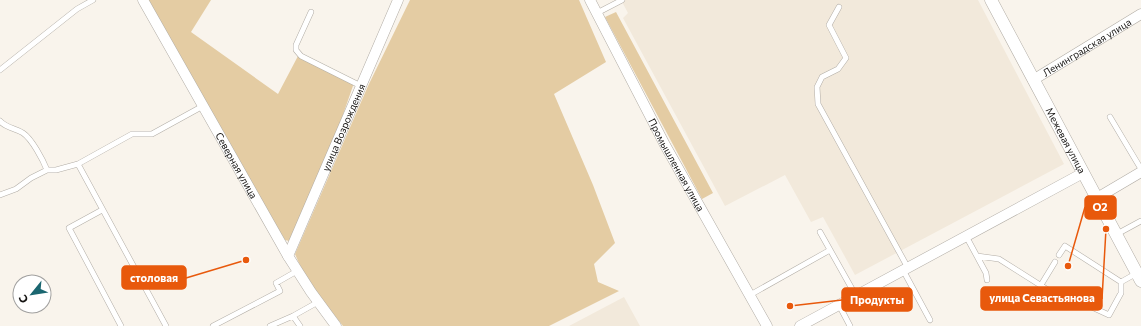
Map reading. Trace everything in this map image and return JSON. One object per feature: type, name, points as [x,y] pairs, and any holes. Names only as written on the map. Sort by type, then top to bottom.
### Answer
[{"type":"street","name":"Северная улица","points":[[143,0],[288,256],[318,302],[336,326]]},
{"type":"street","name":"улица Возрождения","points":[[288,256],[398,0]]},
{"type":"street","name":"Промышленная улица","points":[[590,0],[665,145],[767,326]]},
{"type":"street","name":"Межевая улица","points":[[991,0],[1139,277]]},
{"type":"street","name":"Ленинградская улица","points":[[1033,80],[1141,14]]},
{"type":"street","points":[[1097,198],[1141,170]]},
{"type":"street","points":[[800,326],[1083,173]]},
{"type":"lane","points":[[0,70],[77,9],[92,0]]},
{"type":"lane","points":[[597,13],[622,0]]},
{"type":"lane","points":[[839,7],[829,25],[846,58],[838,69],[822,77],[817,87],[818,104],[906,269],[930,320]]},
{"type":"lane","points":[[311,12],[296,46],[296,50],[301,56],[361,86]]},
{"type":"lane","points":[[0,195],[16,189],[31,178],[47,170],[56,170],[78,164],[132,134],[152,134],[203,106]]},
{"type":"lane","points":[[1110,116],[1141,170]]},
{"type":"lane","points":[[0,121],[4,125],[24,133],[41,156],[47,170]]},
{"type":"lane","points":[[78,164],[166,326]]},
{"type":"lane","points":[[102,210],[69,228],[121,326]]},
{"type":"lane","points":[[1116,235],[1141,221]]},
{"type":"lane","points":[[820,232],[856,296]]},
{"type":"lane","points":[[966,236],[986,273],[987,280]]},
{"type":"lane","points":[[1059,255],[1065,246],[1121,282],[1139,277]]},
{"type":"lane","points":[[750,295],[830,250]]},
{"type":"lane","points":[[977,256],[999,259],[1067,302]]},
{"type":"lane","points":[[1041,285],[1055,262]]},
{"type":"lane","points":[[213,326],[280,292],[276,283],[298,271]]},
{"type":"lane","points":[[1083,303],[1108,315],[1121,293],[1121,282]]},
{"type":"lane","points":[[270,326],[293,316],[318,302]]},
{"type":"lane","points":[[839,305],[850,326]]},
{"type":"lane","points":[[293,316],[300,326]]},
{"type":"shaded area","points":[[148,0],[211,0],[191,32],[278,94],[298,56],[355,80],[338,129],[289,241],[285,240],[273,220]]},
{"type":"shaded area","points":[[410,0],[579,0],[606,62],[554,94],[593,185],[615,243],[594,264],[598,282],[619,291],[549,326],[343,326],[316,292],[299,264],[295,254],[368,86]]},
{"type":"shaded area","points":[[621,0],[978,0],[1064,164],[855,275],[823,217],[811,222],[785,175],[725,206],[623,18],[628,13]]},
{"type":"shaded area","points":[[616,12],[713,193],[702,199],[605,17]]},
{"type":"shaded area","points":[[624,297],[640,326],[569,326]]},
{"type":"place","name":"улица Севастьянова","points":[[1106,229]]},
{"type":"place","name":"столовая","points":[[246,260]]},
{"type":"place","name":"O2","points":[[1068,266]]},
{"type":"place","name":"Продукты","points":[[790,306]]}]
